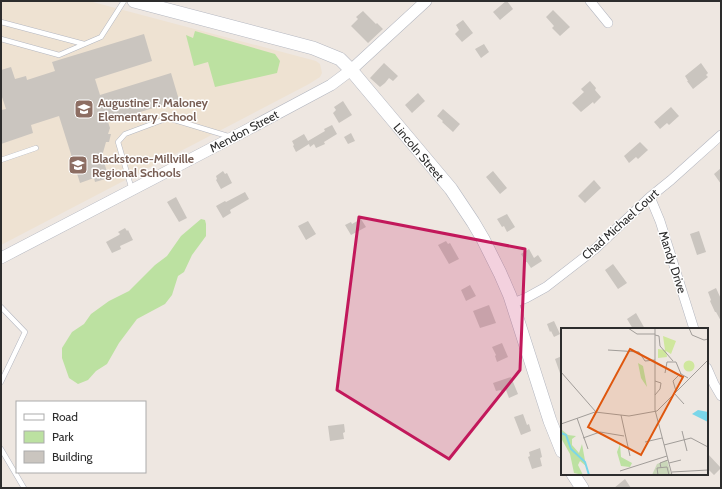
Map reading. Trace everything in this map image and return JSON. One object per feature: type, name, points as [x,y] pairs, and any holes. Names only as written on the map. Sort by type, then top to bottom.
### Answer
[{"type":"main road","name":"Lincoln Street","points":[[143,2],[313,48],[340,59],[351,70],[451,189],[473,222],[490,252],[507,288],[550,421],[561,448]]},
{"type":"main road","points":[[574,475],[582,488]]},
{"type":"street","name":"Mendon Street","points":[[1,258],[330,85],[351,70],[426,1]]},
{"type":"street","points":[[590,1],[608,23]]},
{"type":"street","name":"Chad Michael Court","points":[[512,303],[526,298],[546,287],[595,249],[650,197],[721,135]]},
{"type":"street","name":"Mandy Drive","points":[[650,197],[660,221],[694,328]]},
{"type":"street","points":[[708,370],[721,396]]},
{"type":"lane","points":[[1,39],[59,56],[100,37],[124,1]]},
{"type":"lane","points":[[1,22],[84,44]]},
{"type":"lane","points":[[132,190],[118,142],[125,134],[168,118],[233,137]]},
{"type":"lane","points":[[1,160],[36,148]]},
{"type":"lane","points":[[1,307],[25,332],[1,382]]},
{"type":"lane","points":[[1,449],[24,488]]},
{"type":"highlighted area","points":[[359,217],[525,249],[520,370],[449,459],[337,390]]},
{"type":"shaded area","name":"Blackstone-Millville Regional Schools","points":[[1,1],[89,1],[316,61],[320,64],[322,73],[320,77],[309,84],[1,245]]},
{"type":"green space","points":[[195,31],[275,54],[280,61],[277,73],[215,87],[208,62],[194,66],[186,35],[193,38]]},
{"type":"green space","points":[[201,219],[205,220],[206,236],[192,255],[184,272],[178,276],[172,295],[165,304],[137,319],[119,343],[107,364],[96,371],[88,380],[78,384],[69,378],[62,358],[62,348],[72,332],[84,324],[91,314],[109,301],[129,291],[155,265],[167,256],[181,236]]},
{"type":"building","points":[[506,1],[513,9],[500,20],[493,12]]},
{"type":"building","points":[[553,10],[570,27],[560,36],[552,28],[554,26],[546,17]]},
{"type":"building","points":[[363,11],[383,29],[368,43],[351,26],[358,19],[356,17]]},
{"type":"building","points":[[463,20],[473,33],[462,42],[455,34],[459,30],[456,25]]},
{"type":"building","points":[[144,34],[152,61],[95,79],[100,95],[171,73],[179,100],[108,122],[110,128],[108,134],[111,134],[109,142],[106,142],[102,156],[109,178],[95,182],[94,178],[80,183],[59,116],[31,125],[33,133],[1,144],[1,110],[6,109],[1,94],[1,70],[11,67],[15,79],[26,76],[27,80],[55,71],[52,62]]},
{"type":"building","points":[[484,44],[489,52],[481,58],[475,49]]},
{"type":"building","points":[[384,63],[398,76],[393,81],[389,78],[380,87],[370,78]]},
{"type":"building","points":[[701,63],[708,73],[706,75],[708,77],[693,89],[685,76]]},
{"type":"building","points":[[590,81],[601,97],[594,104],[593,102],[581,112],[572,103],[584,92],[581,89]]},
{"type":"building","points":[[418,93],[425,101],[412,113],[405,105]]},
{"type":"building","points":[[343,101],[352,115],[339,123],[333,113],[336,110],[334,107]]},
{"type":"building","points":[[671,107],[679,116],[669,125],[667,123],[660,129],[654,122]]},
{"type":"building","points":[[443,109],[460,124],[453,132],[437,116]]},
{"type":"building","points":[[332,125],[337,134],[324,142],[325,144],[316,148],[314,144],[310,147],[309,144],[296,152],[292,141],[304,134],[308,141]]},
{"type":"building","points":[[351,133],[355,141],[348,144],[344,137]]},
{"type":"building","points":[[640,142],[648,150],[638,159],[636,157],[629,163],[624,156]]},
{"type":"building","points":[[721,168],[721,184],[714,174]]},
{"type":"building","points":[[223,171],[225,174],[227,173],[232,183],[221,189],[216,180],[216,176]]},
{"type":"building","points":[[493,171],[507,188],[500,194],[486,177]]},
{"type":"building","points":[[594,180],[601,188],[585,203],[578,196]]},
{"type":"building","points":[[245,192],[249,199],[230,210],[231,213],[223,218],[216,206]]},
{"type":"building","points":[[176,197],[187,218],[179,222],[167,202]]},
{"type":"building","points":[[507,214],[515,227],[507,232],[504,226],[502,227],[497,219]]},
{"type":"building","points":[[361,219],[366,227],[351,235],[345,225],[351,222],[352,224]]},
{"type":"building","points":[[308,221],[316,234],[306,240],[298,226]]},
{"type":"building","points":[[125,228],[127,231],[128,230],[133,240],[120,246],[121,249],[112,253],[106,242],[119,235],[120,234],[118,232]]},
{"type":"building","points":[[699,231],[706,252],[697,255],[690,234]]},
{"type":"building","points":[[446,241],[448,244],[450,243],[459,259],[449,264],[438,245]]},
{"type":"building","points":[[529,249],[534,258],[538,255],[542,261],[531,268],[521,254]]},
{"type":"building","points":[[613,264],[627,283],[618,289],[605,270]]},
{"type":"building","points":[[470,285],[476,296],[466,301],[461,290]]},
{"type":"building","points":[[716,288],[721,299],[721,321],[710,301],[708,292]]},
{"type":"building","points":[[489,305],[496,323],[480,328],[473,311]]},
{"type":"building","points":[[636,313],[644,328],[632,328],[627,319]]},
{"type":"building","points":[[554,321],[560,334],[554,337],[547,324]]},
{"type":"building","points":[[502,343],[508,357],[497,362],[496,355],[492,347]]},
{"type":"building","points":[[561,356],[561,376],[555,359]]},
{"type":"building","points":[[511,377],[518,394],[509,398],[506,390],[501,392],[501,390],[496,391],[493,383]]},
{"type":"building","points":[[523,414],[531,431],[521,435],[514,417]]},
{"type":"building","points":[[344,424],[344,439],[330,441],[328,426]]},
{"type":"building","points":[[540,448],[542,466],[532,469],[528,457],[530,456],[529,452]]},
{"type":"building","points":[[708,454],[721,468],[714,475],[708,469]]},
{"type":"building","points":[[625,479],[631,488],[614,488]]},
{"type":"place","name":"Augustine F. Maloney Elementary School","points":[[84,109]]},
{"type":"place","name":"Blackstone-Millville Regional Schools","points":[[78,165]]}]
